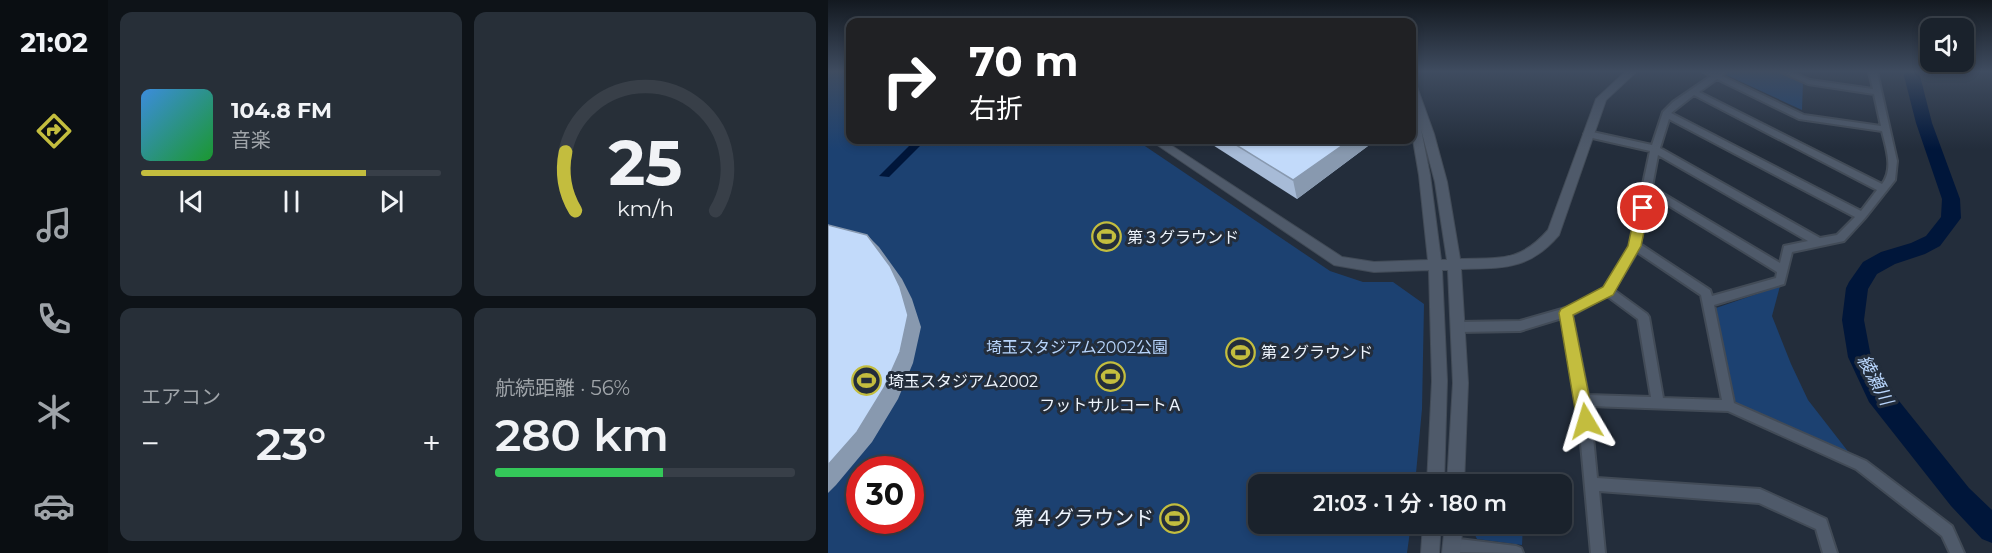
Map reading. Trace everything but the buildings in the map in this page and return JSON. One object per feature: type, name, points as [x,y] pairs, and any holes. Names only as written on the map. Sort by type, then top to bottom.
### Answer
[{"type":"street","points":[[1416,98],[1426,123],[1440,181],[1455,265],[1460,384],[1456,474]]},
{"type":"street","points":[[1162,144],[1339,261],[1374,267],[1503,263],[1528,256],[1541,247],[1554,232],[1602,98]]},
{"type":"street","points":[[1459,327],[1520,326],[1566,313],[1608,291],[1635,246],[1655,149],[1666,114],[1685,98]]},
{"type":"street","points":[[1705,98],[1884,189]]},
{"type":"street","points":[[1764,98],[1802,117],[1886,129]]},
{"type":"street","points":[[1708,302],[1780,281],[1788,249],[1840,238],[1862,216],[1890,180],[1893,161],[1879,98]]},
{"type":"street","points":[[1666,114],[1862,216]]},
{"type":"street","points":[[1588,134],[1655,149],[1819,242]]},
{"type":"street","points":[[1416,137],[1425,183],[1436,266],[1441,400],[1437,474]]},
{"type":"street","points":[[1647,188],[1783,270]]},
{"type":"street","points":[[1635,246],[1706,293],[1729,406]]},
{"type":"street","points":[[1608,291],[1643,317],[1658,403]]},
{"type":"street","points":[[1566,313],[1583,400],[1598,553]]},
{"type":"street","points":[[1583,400],[1729,406],[1861,465],[1947,531],[1957,553]]},
{"type":"street","points":[[1592,484],[1760,496],[1821,524],[1830,553]]},
{"type":"street","points":[[1430,553],[1431,534]]},
{"type":"street","points":[[1453,534],[1451,549],[1516,553]]},
{"type":"green space","name":"埼玉スタジアム2002公園","points":[[828,98],[846,98],[846,144],[1142,144],[1330,271],[1363,282],[1393,282],[1424,304],[1422,409],[1416,474],[1248,474],[1248,534],[1410,534],[1407,553],[828,553]]},
{"type":"green space","points":[[1776,98],[1802,98],[1802,110]]},
{"type":"green space","points":[[1780,286],[1772,316],[1791,364],[1808,400],[1850,454],[1736,404],[1713,309]]},
{"type":"green space","points":[[1474,534],[1523,534],[1522,545],[1477,539]]},
{"type":"shaded area","points":[[911,144],[922,144],[889,177],[879,176]]},
{"type":"waterway","name":"綾瀬川","points":[[1918,98],[1924,123],[1951,199],[1951,218],[1933,241],[1918,249],[1888,258],[1870,268],[1857,288],[1853,320],[1860,357],[1878,394],[1960,497],[1992,529]]},
{"type":"place","name":"第３グラウンド","points":[[1106,237]]},
{"type":"place","name":"第２グラウンド","points":[[1240,352]]},
{"type":"place","name":"フットサルコートＡ","points":[[1111,377]]},
{"type":"place","name":"埼玉スタジアム2002","points":[[867,381]]},
{"type":"place","name":"第４グラウンド","points":[[1175,518]]},
{"type":"route","points":[[1586,421],[1566,313],[1608,291],[1635,246],[1643,208]]}]
